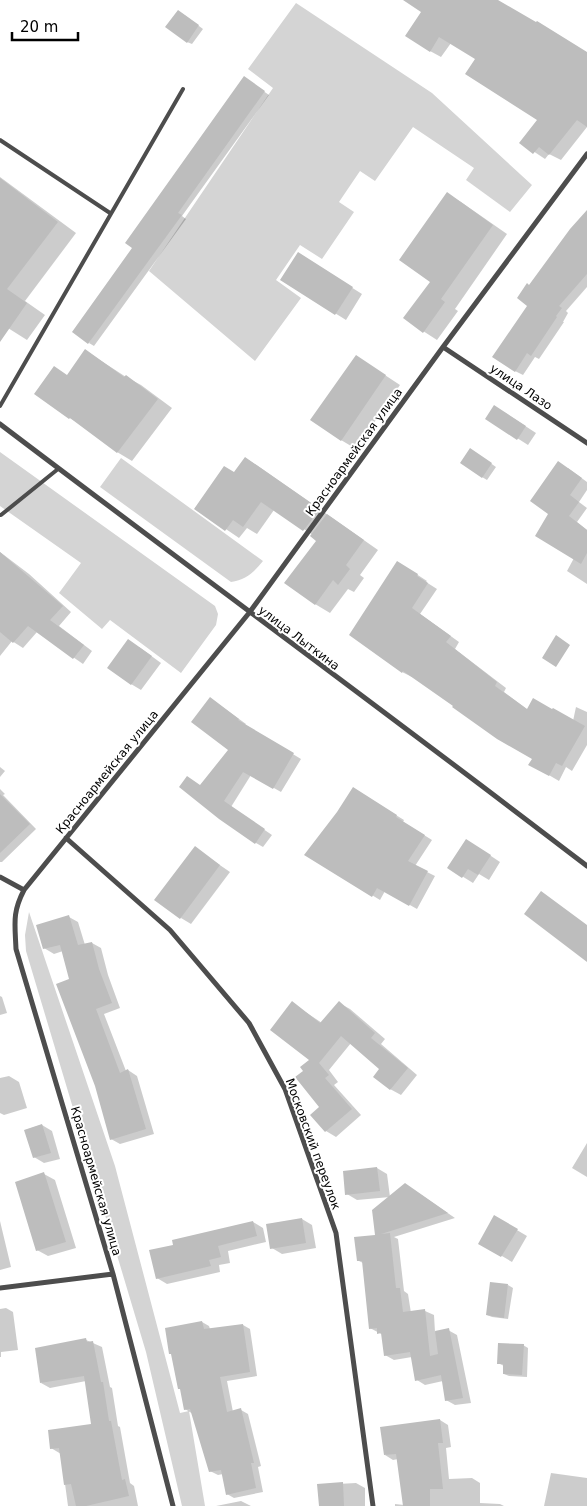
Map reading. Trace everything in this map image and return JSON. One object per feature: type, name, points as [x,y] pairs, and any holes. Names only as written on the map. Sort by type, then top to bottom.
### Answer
[{"type":"street","name":"Красноармейская улица","points":[[173,1506],[113,1274],[16,949],[14,916],[17,903],[24,890],[249,613],[443,346],[587,154]]},
{"type":"street","name":"улица Лазо","points":[[443,346],[587,443]]},
{"type":"street","name":"улица Лыткина","points":[[0,424],[587,866]]},
{"type":"street","name":"Московский переулок","points":[[66,838],[170,930],[249,1024],[285,1089],[336,1233],[373,1506]]},
{"type":"street","points":[[0,877],[24,890]]},
{"type":"street","points":[[0,1288],[113,1274]]},
{"type":"lane","points":[[0,406],[183,89]]},
{"type":"lane","points":[[0,140],[110,214]]},
{"type":"lane","points":[[0,515],[58,469]]},
{"type":"shaded area","points":[[296,3],[432,93],[532,185],[510,212],[466,180],[474,168],[413,127],[375,181],[360,171],[339,202],[354,212],[322,259],[300,245],[276,280],[301,298],[255,361],[149,271],[273,88],[248,69]]},
{"type":"shaded area","points":[[0,452],[215,606],[218,614],[216,625],[181,673],[110,620],[102,629],[59,593],[81,563],[0,506]]},
{"type":"shaded area","points":[[121,458],[263,561],[249,575],[231,582],[100,487]]},
{"type":"shaded area","points":[[29,912],[115,1166],[180,1413],[189,1411],[205,1506],[182,1506],[146,1352],[26,951],[25,935]]},
{"type":"building","points":[[403,0],[498,0],[537,21],[587,52],[587,127],[577,120],[549,155],[539,147],[533,154],[519,143],[537,120],[465,74],[475,59],[439,37],[430,52],[405,36],[421,12]]},
{"type":"building","points":[[178,10],[199,25],[187,43],[165,27]]},
{"type":"building","points":[[244,76],[265,91],[178,213],[182,215],[88,344],[72,332],[132,248],[125,243]]},
{"type":"building","points":[[0,178],[58,222],[7,289],[27,303],[0,342]]},
{"type":"building","points":[[447,192],[493,225],[441,299],[445,302],[423,333],[403,318],[430,282],[399,260]]},
{"type":"building","points":[[587,210],[587,274],[559,306],[562,308],[557,317],[531,356],[527,353],[515,372],[492,357],[527,306],[517,298],[527,283],[529,285],[570,229]]},
{"type":"building","points":[[298,252],[353,287],[335,315],[280,280]]},
{"type":"building","points":[[85,349],[124,377],[126,375],[158,399],[117,453],[34,394],[54,366],[67,375]]},
{"type":"building","points":[[356,355],[386,375],[341,441],[310,420]]},
{"type":"building","points":[[494,405],[526,426],[517,440],[485,419]]},
{"type":"building","points":[[470,448],[492,463],[482,478],[460,463]]},
{"type":"building","points":[[245,457],[320,509],[303,531],[261,502],[243,527],[233,520],[225,531],[194,509],[224,466],[234,472]]},
{"type":"building","points":[[558,461],[582,478],[570,495],[579,502],[569,516],[587,530],[587,553],[581,564],[535,536],[548,514],[530,501]]},
{"type":"building","points":[[327,514],[364,540],[346,565],[350,569],[338,585],[333,580],[315,605],[284,583],[316,541],[310,536]]},
{"type":"building","points":[[0,552],[63,606],[50,620],[84,645],[73,659],[28,626],[13,643],[0,632]]},
{"type":"building","points":[[397,561],[418,574],[417,576],[428,583],[412,608],[451,636],[446,642],[497,682],[495,686],[527,709],[533,698],[585,726],[562,766],[556,763],[549,776],[528,765],[532,759],[497,739],[453,706],[403,671],[402,673],[349,635]]},
{"type":"building","points":[[556,635],[570,645],[556,667],[542,658]]},
{"type":"building","points":[[128,639],[152,656],[131,685],[107,668]]},
{"type":"building","points":[[210,697],[238,720],[294,753],[273,789],[243,772],[224,801],[265,829],[255,844],[219,819],[179,787],[187,776],[200,785],[228,750],[191,722]]},
{"type":"building","points":[[353,787],[425,835],[408,861],[428,871],[409,906],[377,888],[372,897],[304,855],[337,812]]},
{"type":"building","points":[[0,794],[30,824],[0,853]]},
{"type":"building","points":[[466,839],[491,855],[478,875],[468,869],[462,878],[447,868]]},
{"type":"building","points":[[195,846],[220,865],[180,919],[154,900]]},
{"type":"building","points":[[541,891],[587,925],[587,962],[524,914]]},
{"type":"building","points":[[69,915],[78,945],[92,942],[99,969],[112,1003],[96,1009],[120,1073],[128,1069],[146,1129],[110,1140],[95,1086],[56,984],[69,979],[60,945],[43,949],[36,925]]},
{"type":"building","points":[[292,1001],[320,1023],[339,1001],[375,1033],[371,1038],[408,1068],[390,1090],[373,1077],[379,1069],[341,1036],[319,1063],[329,1075],[325,1078],[352,1109],[325,1132],[310,1115],[319,1107],[295,1077],[303,1071],[300,1067],[309,1060],[270,1030]]},
{"type":"building","points":[[42,1124],[51,1153],[33,1158],[24,1130]]},
{"type":"building","points":[[377,1167],[380,1191],[345,1195],[343,1171]]},
{"type":"building","points":[[44,1172],[66,1242],[36,1251],[15,1182]]},
{"type":"building","points":[[405,1183],[448,1213],[381,1234],[390,1233],[396,1288],[400,1288],[403,1312],[425,1309],[430,1356],[438,1354],[435,1331],[449,1328],[463,1398],[445,1401],[441,1375],[415,1381],[410,1352],[384,1356],[381,1333],[377,1334],[377,1328],[369,1329],[362,1261],[357,1261],[354,1237],[375,1235],[372,1210]]},
{"type":"building","points":[[494,1215],[518,1229],[501,1257],[478,1244]]},
{"type":"building","points":[[302,1218],[306,1243],[270,1249],[266,1224]]},
{"type":"building","points":[[253,1221],[257,1236],[218,1246],[221,1257],[209,1260],[211,1266],[156,1279],[149,1250],[173,1245],[172,1240]]},
{"type":"building","points":[[490,1282],[508,1284],[504,1318],[486,1315]]},
{"type":"building","points":[[202,1321],[204,1329],[243,1324],[250,1372],[220,1377],[227,1412],[241,1408],[254,1463],[251,1463],[256,1488],[226,1495],[221,1470],[209,1472],[190,1409],[184,1410],[171,1354],[169,1354],[165,1328]]},
{"type":"building","points":[[86,1338],[87,1342],[93,1341],[122,1480],[125,1479],[129,1496],[86,1506],[76,1506],[71,1484],[64,1485],[59,1448],[50,1449],[48,1430],[91,1424],[84,1376],[40,1383],[35,1348]]},
{"type":"building","points":[[498,1343],[524,1344],[522,1375],[503,1374],[503,1364],[497,1364]]},
{"type":"building","points":[[440,1419],[443,1443],[438,1443],[443,1489],[430,1489],[430,1506],[403,1506],[396,1454],[384,1455],[380,1427]]},
{"type":"building","points":[[343,1482],[344,1506],[319,1506],[317,1484]]}]
